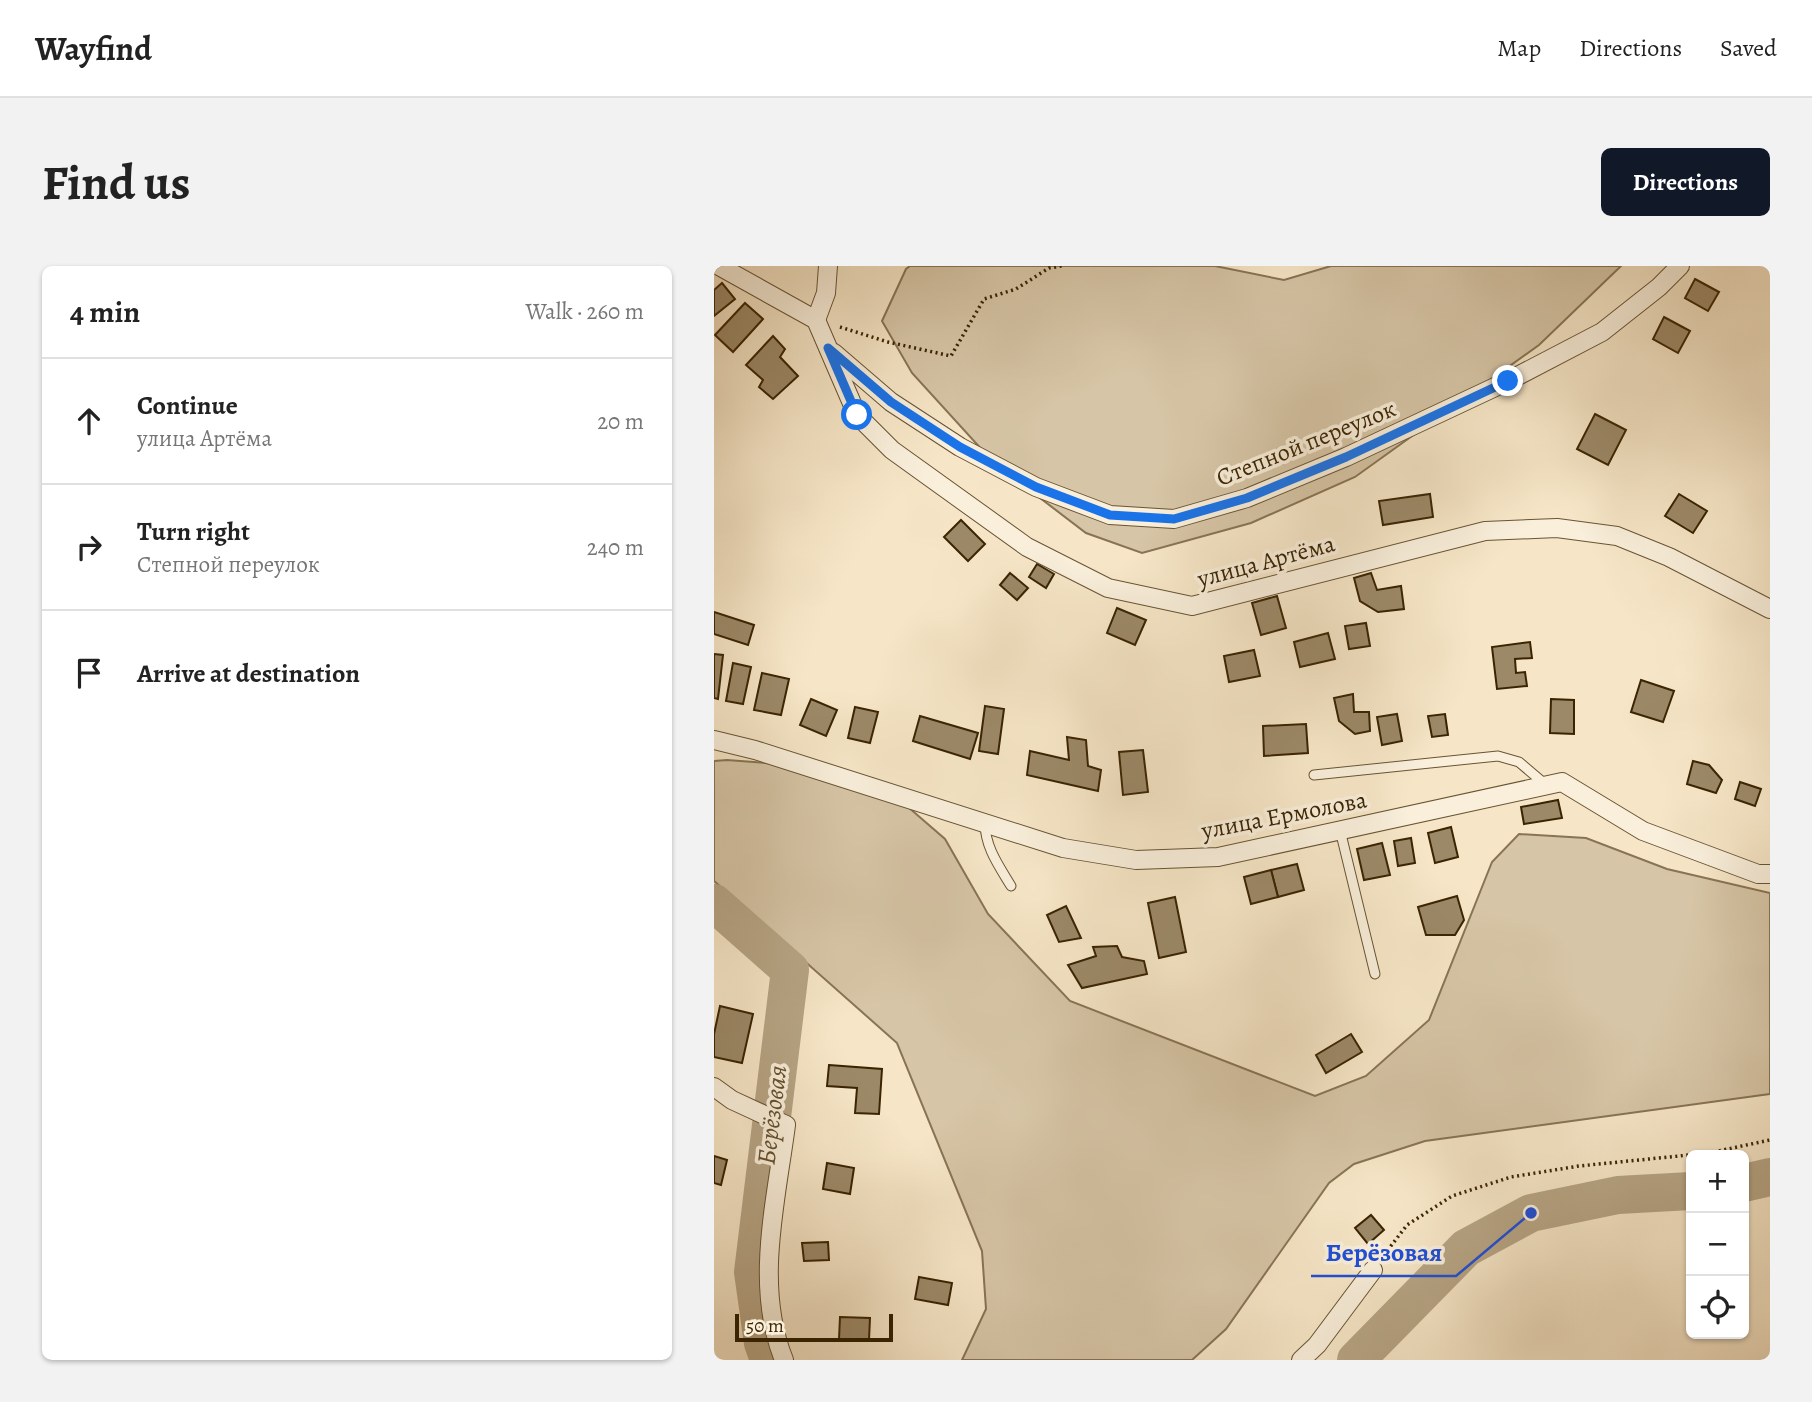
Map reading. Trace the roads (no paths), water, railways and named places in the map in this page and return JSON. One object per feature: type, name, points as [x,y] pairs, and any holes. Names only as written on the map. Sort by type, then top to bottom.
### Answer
[{"type":"street","points":[[719,266],[817,321],[826,293],[828,266]]},
{"type":"street","name":"Степной переулок","points":[[828,348],[891,402],[960,447],[1036,487],[1110,515],[1174,519],[1260,493],[1346,457],[1508,381],[1602,332],[1659,288],[1680,266]]},
{"type":"street","name":"улица Артёма","points":[[817,321],[857,415],[891,450],[1027,547],[1108,588],[1192,606],[1485,530],[1557,528],[1617,536],[1669,557],[1770,608]]},
{"type":"street","name":"улица Ермолова","points":[[714,740],[755,750],[1063,848],[1136,860],[1218,857],[1562,782],[1643,831],[1758,874],[1770,874]]},
{"type":"street","points":[[714,1087],[732,1100],[786,1125],[767,1269],[775,1338],[784,1360]]},
{"type":"street","points":[[1301,1360],[1317,1345],[1373,1270]]},
{"type":"lane","points":[[1314,775],[1498,756],[1519,762],[1546,785]]},
{"type":"lane","points":[[985,823],[985,834],[992,855],[1011,886]]},
{"type":"lane","points":[[1339,830],[1375,974]]},
{"type":"waterway","name":"Берёзовая","points":[[714,903],[790,970],[753,1272],[763,1343],[769,1360]]},
{"type":"waterway","name":"Берёзовая","points":[[1749,1182],[1770,1177]]},
{"type":"waterway","name":"Берёзовая","points":[[1356,1360],[1466,1248],[1531,1213],[1618,1195],[1686,1191]]},
{"type":"place","name":"Берёзовая","points":[[1531,1213]]}]
